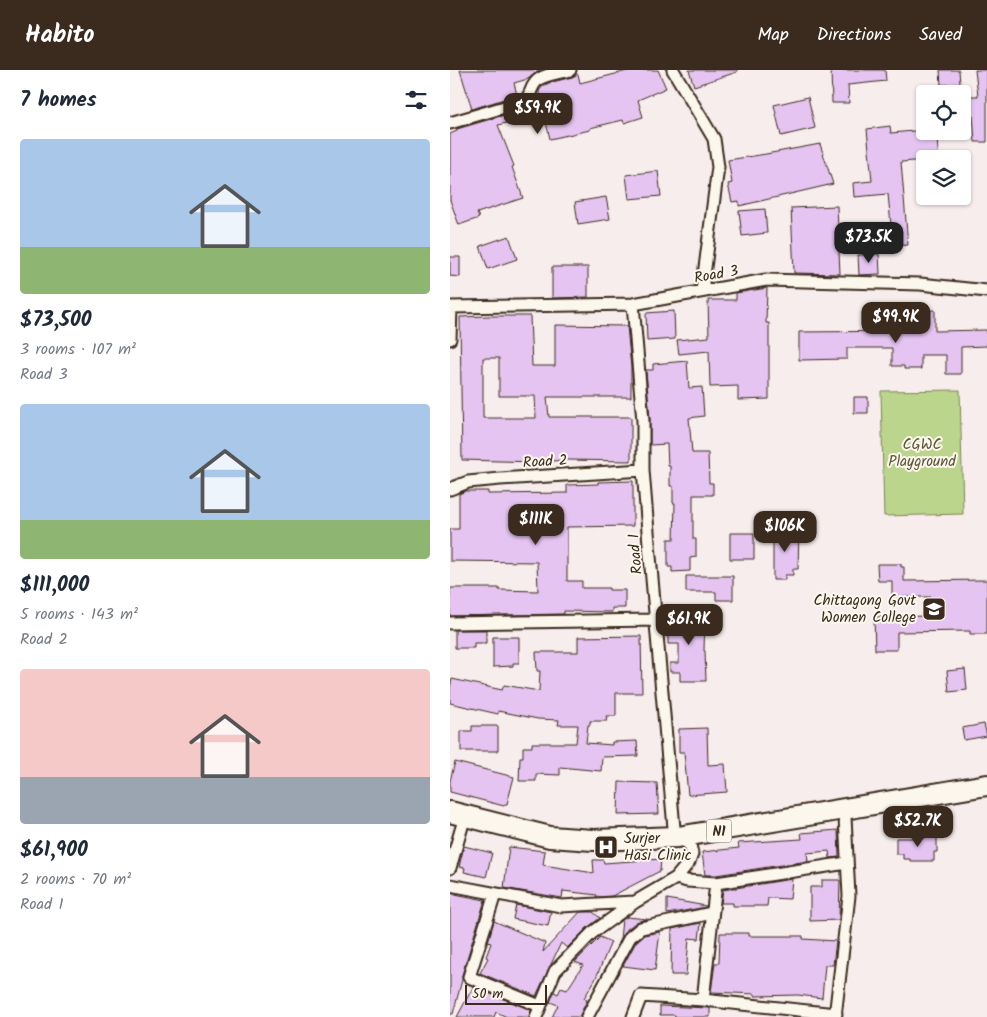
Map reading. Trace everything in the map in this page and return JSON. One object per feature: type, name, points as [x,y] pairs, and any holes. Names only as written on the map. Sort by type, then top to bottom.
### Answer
[{"type":"highway","name":"N1","points":[[684,841],[987,785]]},
{"type":"highway","name":"N1","points":[[457,819],[524,839],[583,846],[630,847],[845,818],[987,793]]},
{"type":"street","points":[[450,124],[525,101],[530,96],[534,84],[539,79],[570,70]]},
{"type":"street","points":[[673,70],[714,139],[718,167],[702,292]]},
{"type":"street","name":"Road 3","points":[[450,307],[633,304],[766,280],[920,284],[987,291]]},
{"type":"street","name":"Road 1","points":[[633,304],[642,421],[643,470],[674,828],[692,854],[689,862],[676,878]]},
{"type":"street","points":[[450,307],[450,339]]},
{"type":"street","name":"Road 2","points":[[450,489],[468,482],[643,470]]},
{"type":"street","points":[[450,623],[655,620]]},
{"type":"street","points":[[633,1017],[641,996],[703,1000],[836,1015],[849,896],[845,818]]},
{"type":"street","points":[[450,868],[457,819]]},
{"type":"street","points":[[536,1017],[555,971],[592,933],[634,902],[676,878],[687,881],[716,883],[847,863]]},
{"type":"street","points":[[703,1000],[716,883]]},
{"type":"street","points":[[450,886],[561,906],[634,902]]},
{"type":"street","points":[[495,894],[469,977],[540,1006]]},
{"type":"street","points":[[588,1017],[630,937],[641,928],[712,913]]},
{"type":"green space","name":"CGWC Playground","points":[[960,390],[963,514],[884,516],[881,391]]},
{"type":"building","points":[[460,70],[540,70],[528,79],[514,83],[517,95],[472,109]]},
{"type":"building","points":[[631,70],[658,70],[666,88],[638,100],[643,117],[624,123],[623,120],[550,139],[544,114],[498,125],[514,166],[512,167],[523,198],[477,213],[479,218],[459,225],[450,200],[450,134],[457,131],[457,129],[528,108],[534,102],[540,101],[539,91],[549,83],[578,74],[580,83]]},
{"type":"building","points":[[689,70],[737,70],[737,72],[694,86]]},
{"type":"building","points":[[831,70],[885,70],[886,81],[848,85],[849,103],[832,103]]},
{"type":"building","points":[[940,70],[959,70],[960,84],[941,85]]},
{"type":"building","points":[[975,70],[987,70],[987,142],[975,142],[973,116],[971,116],[971,96],[978,96]]},
{"type":"building","points":[[808,97],[815,128],[781,136],[774,105]]},
{"type":"building","points":[[890,126],[891,133],[916,131],[916,140],[937,140],[938,150],[916,150],[916,161],[901,162],[908,245],[893,246],[888,194],[854,197],[853,183],[872,181],[867,129]]},
{"type":"building","points":[[820,144],[833,184],[739,206],[739,201],[732,202],[728,184],[732,183],[728,160]]},
{"type":"building","points":[[658,171],[661,196],[629,199],[626,175]]},
{"type":"building","points":[[606,197],[610,219],[578,224],[575,202]]},
{"type":"building","points":[[837,206],[840,274],[794,273],[791,208]]},
{"type":"building","points":[[765,209],[767,233],[742,236],[739,211]]},
{"type":"building","points":[[509,236],[517,259],[488,269],[480,246]]},
{"type":"building","points":[[879,254],[880,274],[859,275],[858,255]]},
{"type":"building","points":[[450,257],[460,257],[460,277],[450,276]]},
{"type":"building","points":[[552,267],[588,267],[588,297],[552,298]]},
{"type":"building","points":[[767,288],[766,323],[769,323],[769,399],[738,400],[738,386],[710,387],[709,351],[679,354],[677,340],[709,337],[708,300],[736,300],[736,293]]},
{"type":"building","points":[[935,310],[935,331],[987,330],[987,346],[961,347],[961,374],[946,374],[946,355],[921,355],[921,369],[904,369],[904,366],[892,366],[892,348],[847,348],[847,359],[799,360],[799,332],[919,331],[918,311]]},
{"type":"building","points":[[674,311],[675,339],[647,341],[646,313]]},
{"type":"building","points":[[530,316],[532,366],[555,366],[555,325],[627,326],[631,368],[631,397],[547,397],[549,417],[631,417],[631,461],[567,460],[538,462],[462,460],[460,317]],"holes":[[[483,358],[499,358],[499,396],[535,396],[536,418],[483,418]]]},
{"type":"building","points":[[687,361],[689,388],[702,387],[704,416],[689,418],[692,453],[708,453],[709,483],[713,483],[713,495],[693,495],[693,539],[696,539],[696,557],[690,558],[690,571],[672,572],[672,567],[668,567],[668,539],[674,539],[675,503],[673,503],[673,486],[670,486],[667,444],[650,445],[646,370],[653,370],[653,364]]},
{"type":"building","points":[[854,397],[868,397],[868,413],[854,413]]},
{"type":"building","points":[[633,481],[633,526],[567,527],[567,581],[582,581],[582,588],[625,590],[625,608],[612,608],[612,612],[564,611],[564,614],[450,616],[450,588],[499,588],[499,590],[538,591],[537,562],[450,561],[450,529],[459,529],[459,494],[466,491],[488,491],[488,494],[567,493],[567,485]]},
{"type":"building","points":[[773,530],[799,530],[798,569],[793,569],[793,575],[785,575],[785,580],[773,580]]},
{"type":"building","points":[[730,533],[754,533],[754,559],[730,559]]},
{"type":"building","name":"Chittagong Govt Women College","points":[[877,564],[901,564],[901,567],[904,567],[904,581],[987,580],[987,634],[970,634],[970,631],[897,632],[897,650],[875,650],[874,617],[931,616],[931,597],[902,597],[902,600],[892,600],[892,581],[878,581]]},
{"type":"building","points":[[686,576],[733,576],[733,600],[716,600],[716,592],[686,592]]},
{"type":"building","points":[[668,614],[705,614],[704,651],[706,681],[680,681],[680,672],[670,672],[670,663],[679,663],[679,644],[668,644]]},
{"type":"building","points":[[455,630],[486,630],[486,643],[474,643],[474,648],[455,648]]},
{"type":"building","points":[[641,636],[642,693],[616,693],[616,716],[606,716],[607,721],[590,721],[586,743],[612,745],[612,742],[637,741],[638,756],[602,757],[601,771],[560,767],[560,775],[536,774],[536,781],[519,781],[520,757],[523,757],[523,747],[532,747],[532,743],[576,743],[578,725],[558,725],[559,720],[538,719],[498,711],[498,714],[450,703],[452,679],[502,690],[504,685],[539,691],[540,671],[537,671],[536,652],[578,652],[578,637]]},
{"type":"building","points":[[493,637],[519,637],[519,663],[513,663],[513,666],[493,667]]},
{"type":"building","points":[[965,669],[967,690],[949,692],[947,671]]},
{"type":"building","points":[[984,724],[987,736],[964,740],[962,728]]},
{"type":"building","points":[[472,726],[498,726],[498,751],[461,751],[461,731],[472,731]]},
{"type":"building","points":[[707,728],[708,765],[725,764],[727,792],[688,795],[684,752],[679,752],[679,729]]},
{"type":"building","points":[[455,762],[514,777],[507,804],[504,806],[450,792],[450,781]]},
{"type":"building","points":[[619,782],[657,783],[659,814],[618,815]]},
{"type":"building","points":[[838,830],[839,857],[830,858],[829,851],[807,853],[808,861],[705,875],[702,852],[739,848],[738,843],[802,839],[801,833]]},
{"type":"building","points":[[925,833],[934,833],[934,837],[937,837],[937,852],[934,852],[934,861],[910,861],[910,859],[903,859],[903,854],[896,854],[896,838],[925,838]]},
{"type":"building","points":[[464,846],[492,853],[486,877],[464,872],[465,868],[459,867]]},
{"type":"building","points":[[509,847],[545,851],[543,865],[594,873],[593,860],[603,860],[604,863],[661,859],[660,871],[612,896],[596,897],[597,895],[563,891],[562,898],[504,888]]},
{"type":"building","points":[[792,879],[790,899],[768,898],[767,906],[733,906],[733,903],[721,903],[723,890]]},
{"type":"building","points":[[822,880],[840,880],[839,920],[810,921],[810,887],[822,887]]},
{"type":"building","points":[[450,893],[485,900],[462,975],[453,1014],[450,1014]]},
{"type":"building","points":[[667,899],[706,906],[706,907],[667,914]]},
{"type":"building","points":[[516,905],[551,912],[548,926],[513,919]]},
{"type":"building","points":[[580,912],[593,912],[600,918],[567,948],[561,943],[536,996],[480,973],[488,958],[486,957],[491,943],[488,942],[494,921],[545,943],[543,952]]},
{"type":"building","points":[[627,917],[647,919],[636,922],[625,931],[620,939],[622,920]]},
{"type":"building","points":[[701,923],[699,939],[689,938],[686,975],[671,975],[672,929]]},
{"type":"building","points":[[660,932],[655,970],[623,966],[636,942],[644,935]]},
{"type":"building","points":[[720,933],[749,933],[749,936],[803,936],[803,939],[836,941],[833,965],[825,965],[822,998],[798,995],[755,996],[755,994],[711,992],[715,963],[719,963]]},
{"type":"building","points":[[600,937],[611,942],[595,980],[584,998],[587,1000],[579,1017],[552,1017],[558,1005],[550,1002],[554,992],[558,994],[561,988],[567,990],[583,965],[575,962]]},
{"type":"building","points":[[473,987],[531,1010],[529,1017],[507,1017],[496,1012],[494,1017],[457,1017]]},
{"type":"building","points":[[660,1006],[710,1008],[710,1017],[660,1015]]},
{"type":"place","name":"Chittagong Govt Women College","points":[[934,609]]},
{"type":"place","name":"Surjer Hasi Clinic","points":[[606,847]]}]
